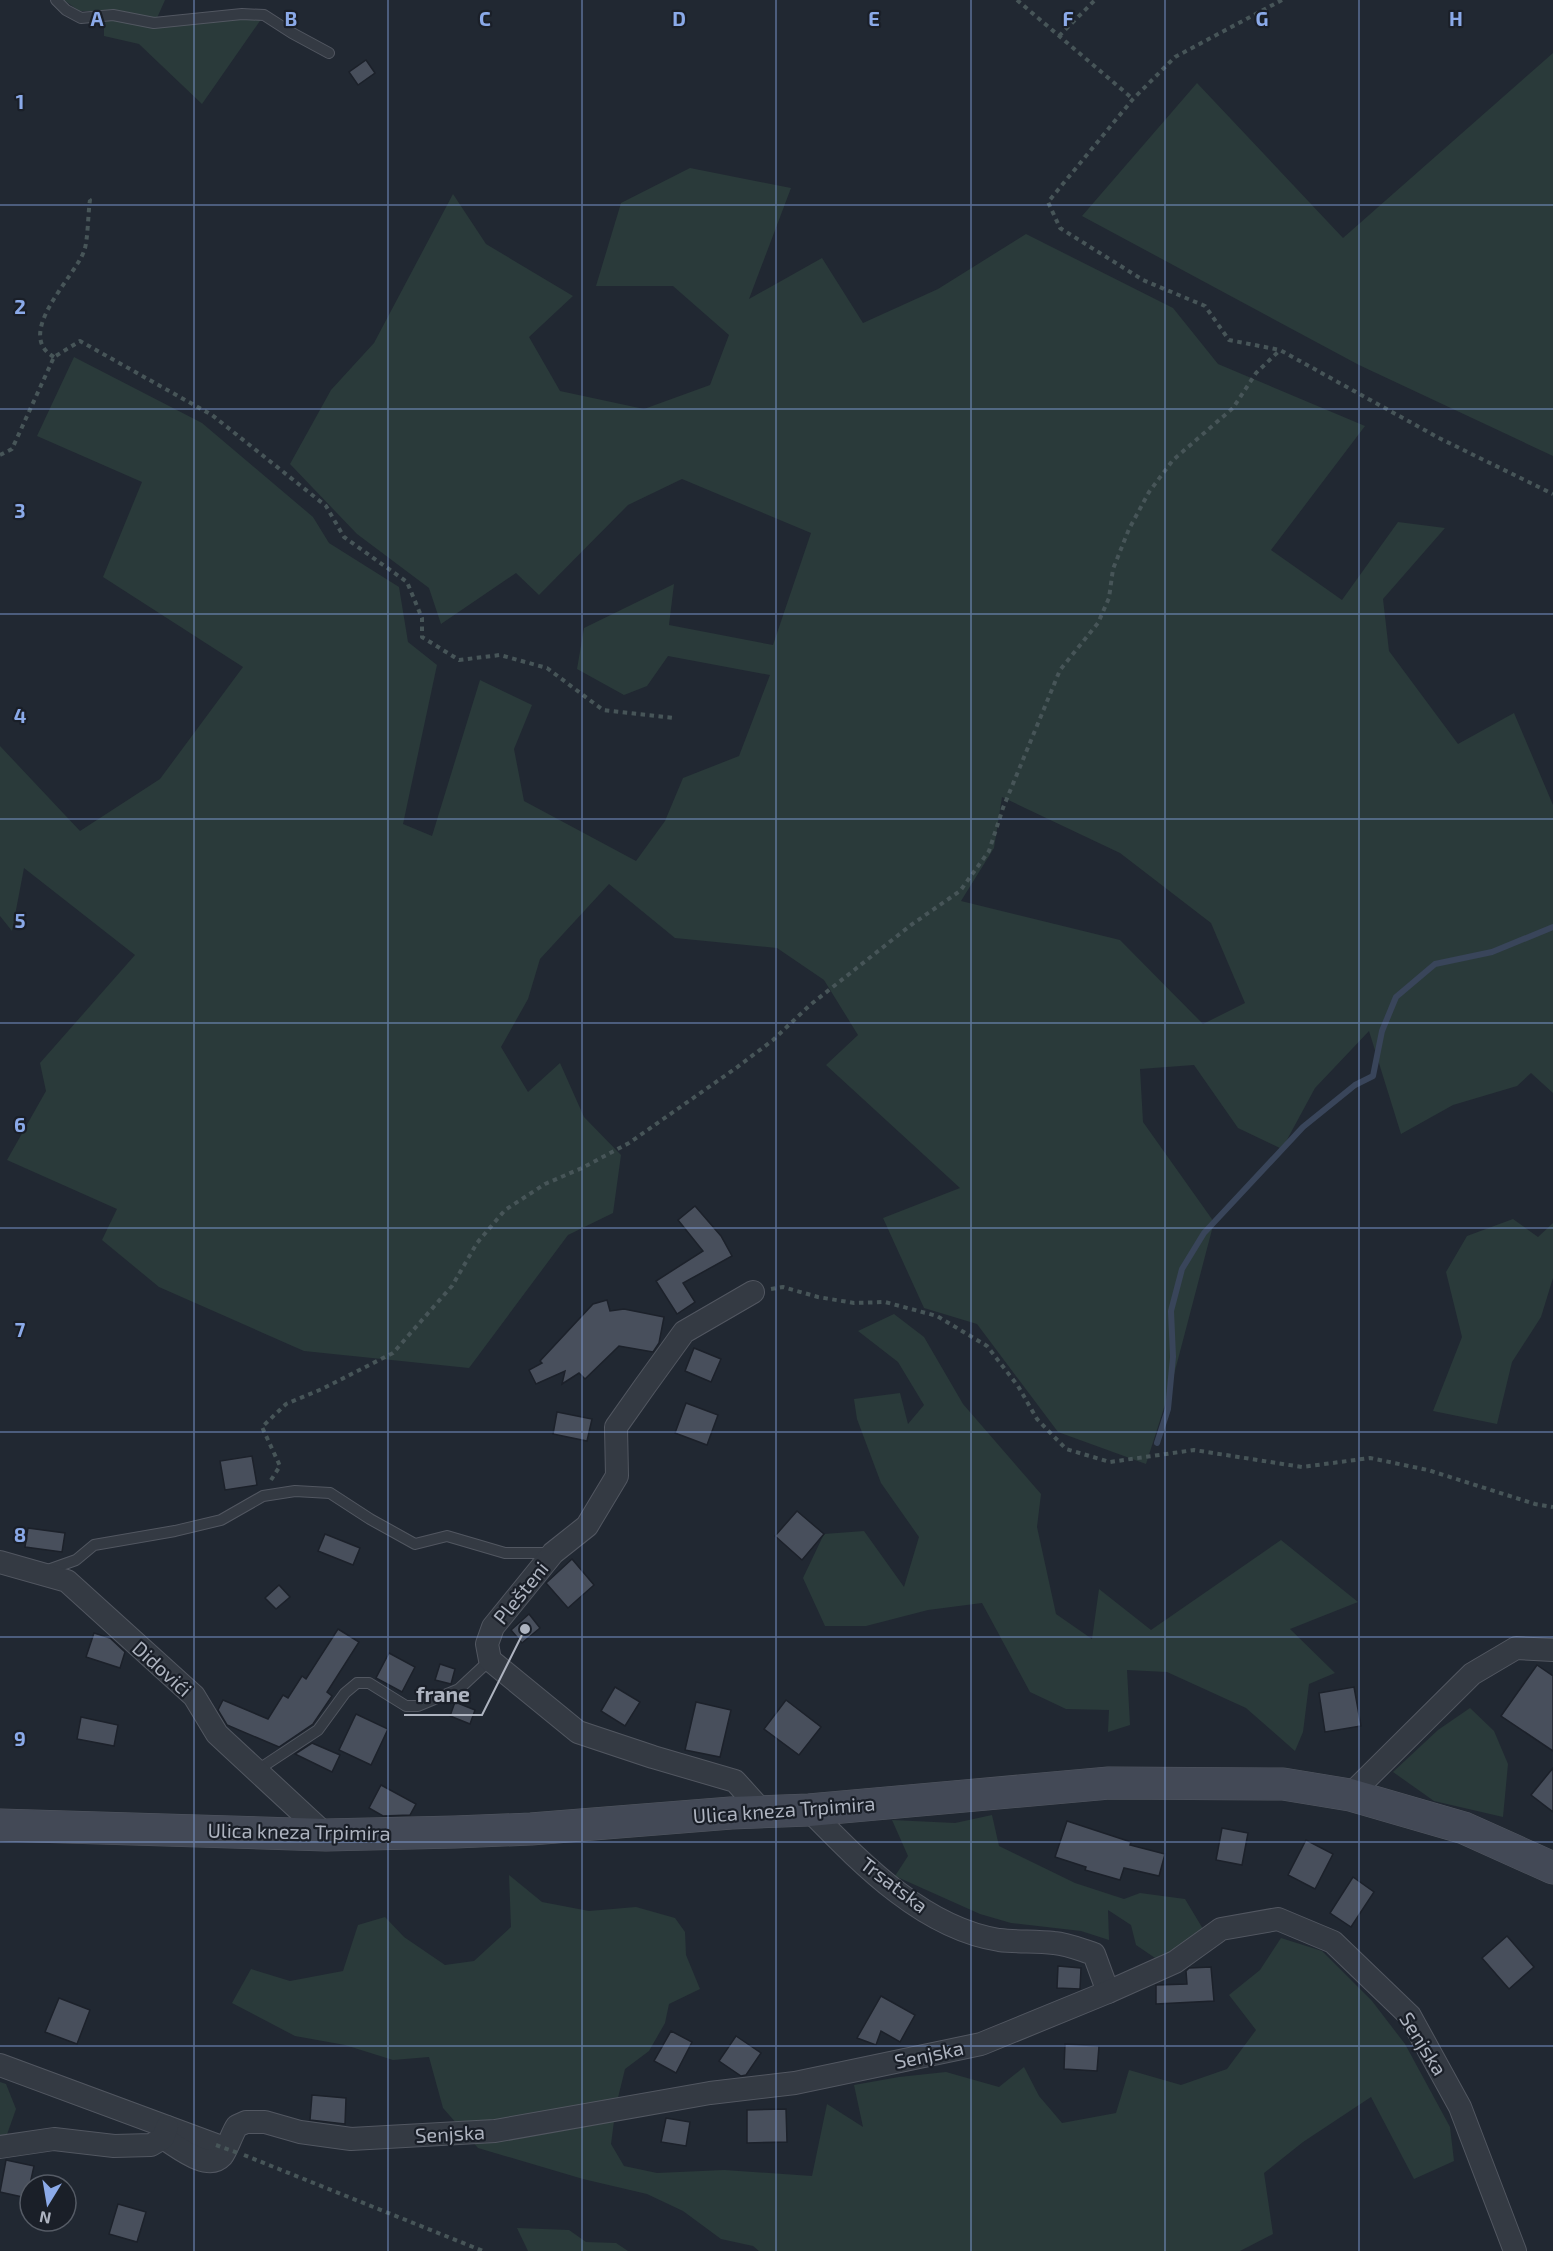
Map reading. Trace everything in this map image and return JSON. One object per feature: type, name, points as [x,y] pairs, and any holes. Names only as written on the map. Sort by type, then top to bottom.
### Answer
[{"type":"main road","name":"Ulica kneza Trpimira","points":[[0,1825],[326,1835],[531,1829],[731,1813],[809,1810],[1109,1783],[1283,1784],[1350,1795],[1464,1828],[1553,1868]]},
{"type":"street","name":"Plešteni","points":[[490,1660],[487,1644],[493,1627],[553,1553],[587,1526],[617,1476],[616,1427],[684,1332],[753,1292]]},
{"type":"street","name":"Didovići","points":[[0,1562],[67,1581],[194,1696],[217,1734],[326,1835]]},
{"type":"street","points":[[1350,1795],[1472,1674],[1516,1648],[1553,1650]]},
{"type":"street","points":[[490,1660],[578,1732],[653,1757],[735,1780],[763,1812]]},
{"type":"street","name":"Trsatska","points":[[809,1810],[850,1852],[905,1899],[954,1926],[999,1940],[1057,1943],[1094,1954],[1108,1992]]},
{"type":"street","name":"Senjska","points":[[165,2132],[204,2162],[223,2155],[237,2126],[246,2122],[265,2122],[300,2132],[351,2139],[495,2131],[710,2093],[795,2083],[981,2044],[1175,1962],[1221,1929],[1278,1919],[1333,1942],[1410,2016],[1460,2107],[1515,2251]]},
{"type":"street","points":[[0,2065],[165,2132],[216,2145]]},
{"type":"street","points":[[0,2147],[54,2139],[114,2146],[151,2145],[165,2132]]},
{"type":"lane","points":[[56,0],[66,10],[81,18],[112,15],[154,23],[242,14],[264,15],[292,33],[330,52]]},
{"type":"lane","points":[[39,1573],[76,1560],[93,1545],[175,1531],[221,1520],[263,1496],[295,1491],[330,1493],[415,1544],[447,1536],[505,1553],[553,1553]]},
{"type":"lane","points":[[256,1771],[318,1730],[345,1693],[357,1683],[369,1683],[406,1706],[418,1706],[459,1689],[490,1660]]},
{"type":"path","points":[[1017,0],[1133,99]]},
{"type":"path","points":[[1059,36],[1095,0]]},
{"type":"path","points":[[1282,0],[1175,57],[1133,99],[1048,202],[1060,228],[1143,280],[1205,306],[1229,340],[1280,350],[1439,438],[1553,494]]},
{"type":"path","points":[[54,357],[46,352],[42,344],[41,327],[46,311],[84,251],[90,200],[87,197]]},
{"type":"path","points":[[0,455],[12,449],[54,357],[80,341],[212,415],[326,506],[344,537],[407,582],[422,618],[422,637],[459,660],[500,655],[548,668],[603,710],[675,718]]},
{"type":"path","points":[[263,1496],[280,1466],[262,1427],[286,1404],[322,1389],[393,1353],[452,1286],[477,1243],[505,1210],[545,1184],[582,1168],[629,1143],[736,1068],[773,1040],[810,1005],[911,925],[960,891],[989,851],[1003,808],[1060,670],[1098,623],[1109,598],[1113,568],[1129,529],[1149,492],[1173,460],[1233,408],[1256,373],[1280,350]]},
{"type":"path","points":[[753,1292],[783,1287],[818,1297],[854,1303],[885,1302],[937,1316],[987,1346],[1018,1386],[1036,1419],[1066,1449],[1110,1462],[1194,1450],[1302,1467],[1370,1458],[1428,1470],[1535,1504],[1553,1507]]},
{"type":"path","points":[[216,2145],[483,2251]]},
{"type":"shaded area","points":[[64,0],[165,0],[157,18],[113,11],[79,11]]},
{"type":"shaded area","points":[[262,18],[202,104],[139,44],[104,36],[104,23],[110,20]]},
{"type":"shaded area","points":[[1553,53],[1553,456],[1359,365],[1082,216],[1197,83],[1343,238]]},
{"type":"shaded area","points":[[690,168],[791,188],[749,299],[822,258],[863,323],[938,289],[1026,234],[1173,308],[1218,364],[1365,426],[1271,550],[1342,600],[1398,522],[1445,528],[1383,599],[1389,651],[1458,744],[1514,713],[1553,805],[1553,1093],[1531,1073],[1517,1086],[1453,1105],[1401,1134],[1369,1031],[1315,1088],[1282,1149],[1238,1128],[1194,1065],[1140,1069],[1143,1122],[1214,1222],[1171,1386],[1146,1464],[1058,1432],[977,1324],[924,1308],[883,1218],[960,1188],[826,1065],[858,1035],[824,980],[777,948],[675,938],[609,884],[540,959],[528,999],[501,1047],[528,1092],[560,1063],[584,1117],[621,1155],[613,1213],[568,1235],[469,1368],[304,1351],[159,1287],[102,1240],[117,1209],[7,1160],[46,1091],[40,1063],[135,955],[24,868],[12,931],[0,916],[0,746],[80,831],[160,779],[243,667],[103,577],[142,482],[37,436],[74,357],[202,423],[313,517],[329,543],[399,587],[408,642],[437,665],[403,824],[432,836],[480,680],[532,705],[514,749],[524,801],[636,861],[665,821],[683,778],[739,756],[770,675],[668,656],[647,686],[624,695],[577,669],[584,628],[674,584],[669,625],[773,645],[811,533],[682,479],[628,505],[539,595],[516,573],[441,624],[429,588],[357,534],[290,464],[331,390],[374,343],[453,194],[486,244],[573,296],[529,337],[560,391],[644,409],[710,385],[729,335],[673,286],[596,286],[621,203]],"holes":[[[1002,797],[1120,853],[1211,923],[1245,1003],[1203,1024],[1120,940],[961,901],[994,848]]]},
{"type":"shaded area","points":[[1513,1219],[1538,1237],[1553,1223],[1553,1278],[1541,1317],[1512,1362],[1497,1424],[1433,1411],[1462,1337],[1446,1272],[1467,1236]]},
{"type":"shaded area","points":[[894,1314],[924,1337],[963,1404],[1041,1494],[1037,1527],[1056,1614],[1092,1639],[1099,1589],[1151,1630],[1281,1540],[1358,1602],[1290,1629],[1335,1673],[1309,1684],[1303,1732],[1295,1751],[1246,1708],[1167,1672],[1127,1670],[1130,1725],[1108,1732],[1109,1710],[1066,1709],[1030,1692],[982,1603],[928,1610],[866,1626],[825,1626],[803,1578],[824,1534],[864,1531],[904,1587],[919,1537],[881,1483],[857,1419],[854,1399],[900,1393],[908,1424],[924,1405],[898,1362],[858,1331]]},
{"type":"shaded area","points":[[1470,1708],[1494,1731],[1508,1764],[1503,1817],[1434,1801],[1393,1772],[1438,1730]]},
{"type":"shaded area","points":[[992,1815],[999,1846],[1075,1883],[1124,1899],[1140,1893],[1185,1899],[1203,1929],[1161,1962],[1136,1945],[1131,1925],[1108,1910],[1109,1940],[1081,1931],[1011,1923],[980,1914],[895,1876],[908,1856],[892,1820],[955,1823]]},
{"type":"shaded area","points":[[509,1875],[542,1902],[589,1911],[636,1907],[675,1918],[685,1932],[686,1955],[700,1989],[669,2004],[665,2023],[649,2051],[625,2069],[616,2106],[611,2144],[624,2166],[657,2173],[724,2170],[812,2176],[827,2104],[863,2127],[854,2085],[899,2077],[946,2072],[999,2087],[1024,2067],[1039,2096],[1062,2123],[1116,2113],[1129,2070],[1181,2085],[1227,2069],[1256,2030],[1229,1995],[1260,1970],[1281,1938],[1322,1951],[1372,2001],[1405,2044],[1450,2127],[1454,2161],[1414,2179],[1371,2097],[1303,2142],[1264,2173],[1273,2234],[1240,2251],[759,2251],[753,2246],[721,2239],[683,2211],[647,2194],[583,2179],[478,2148],[443,2108],[429,2057],[393,2060],[345,2045],[295,2036],[232,2003],[251,1969],[290,1981],[343,1971],[358,1925],[385,1917],[404,1937],[445,1965],[474,1961],[511,1927]]},
{"type":"shaded area","points":[[0,2082],[6,2084],[16,2109],[5,2140],[0,2142]]},
{"type":"shaded area","points":[[517,2228],[569,2230],[586,2242],[616,2243],[628,2251],[528,2251]]},
{"type":"building","points":[[366,60],[375,73],[358,85],[349,72]]},
{"type":"building","points":[[695,1206],[721,1236],[732,1256],[683,1283],[695,1302],[677,1314],[656,1281],[703,1251],[678,1220]]},
{"type":"building","points":[[607,1300],[610,1311],[624,1309],[664,1317],[659,1343],[653,1352],[619,1346],[585,1379],[579,1373],[562,1384],[565,1371],[536,1384],[529,1370],[542,1363],[540,1361],[593,1304]]},
{"type":"building","points":[[694,1348],[721,1359],[711,1382],[685,1371]]},
{"type":"building","points":[[686,1403],[718,1415],[707,1445],[675,1433]]},
{"type":"building","points":[[557,1412],[592,1419],[587,1441],[553,1434]]},
{"type":"building","points":[[252,1456],[257,1485],[225,1490],[220,1461]]},
{"type":"building","points":[[797,1511],[824,1534],[802,1560],[775,1536]]},
{"type":"building","points":[[28,1528],[65,1533],[62,1552],[25,1547]]},
{"type":"building","points":[[325,1534],[360,1548],[353,1565],[318,1551]]},
{"type":"building","points":[[572,1559],[594,1585],[568,1608],[546,1583]]},
{"type":"building","points":[[279,1585],[290,1597],[276,1609],[265,1598]]},
{"type":"building","points":[[529,1614],[540,1628],[522,1643],[511,1630]]},
{"type":"building","points":[[338,1629],[359,1642],[327,1692],[332,1696],[313,1724],[279,1747],[227,1725],[218,1710],[223,1700],[268,1719],[283,1695],[288,1698],[302,1676],[306,1679]]},
{"type":"building","points":[[94,1633],[110,1638],[125,1652],[120,1668],[86,1657]]},
{"type":"building","points":[[389,1653],[415,1667],[402,1692],[376,1678]]},
{"type":"building","points":[[440,1664],[455,1669],[451,1684],[435,1680]]},
{"type":"building","points":[[1537,1665],[1553,1676],[1553,1751],[1501,1716]]},
{"type":"building","points":[[615,1687],[640,1702],[625,1726],[601,1711]]},
{"type":"building","points":[[1354,1687],[1361,1726],[1325,1732],[1319,1693]]},
{"type":"building","points":[[786,1700],[821,1727],[799,1755],[764,1729]]},
{"type":"building","points":[[455,1702],[475,1710],[470,1724],[450,1716]]},
{"type":"building","points":[[696,1702],[731,1710],[720,1757],[685,1750]]},
{"type":"building","points":[[356,1714],[388,1729],[371,1765],[339,1750]]},
{"type":"building","points":[[81,1717],[118,1725],[114,1746],[77,1739]]},
{"type":"building","points":[[312,1743],[340,1755],[332,1772],[295,1754]]},
{"type":"building","points":[[1553,1768],[1553,1812],[1531,1795]]},
{"type":"building","points":[[381,1785],[416,1804],[410,1815],[383,1816],[369,1808]]},
{"type":"building","points":[[1067,1821],[1131,1842],[1130,1845],[1165,1854],[1159,1876],[1124,1868],[1120,1880],[1085,1870],[1086,1867],[1055,1857]]},
{"type":"building","points":[[1222,1828],[1248,1833],[1242,1865],[1216,1860]]},
{"type":"building","points":[[1306,1840],[1333,1854],[1315,1889],[1288,1875]]},
{"type":"building","points":[[1353,1877],[1374,1892],[1351,1927],[1330,1913]]},
{"type":"building","points":[[1507,1936],[1534,1967],[1509,1989],[1482,1958]]},
{"type":"building","points":[[1058,1966],[1081,1968],[1080,1989],[1057,1988]]},
{"type":"building","points":[[1211,1967],[1214,2001],[1156,2004],[1156,1985],[1187,1984],[1186,1971],[1189,1968]]},
{"type":"building","points":[[881,1996],[915,2015],[900,2042],[881,2031],[876,2045],[857,2038]]},
{"type":"building","points":[[59,1998],[90,2010],[77,2044],[45,2032]]},
{"type":"building","points":[[671,2031],[692,2042],[676,2073],[654,2061]]},
{"type":"building","points":[[736,2036],[761,2053],[746,2075],[741,2076],[719,2061]]},
{"type":"building","points":[[1065,2044],[1099,2046],[1097,2071],[1064,2069]]},
{"type":"building","points":[[312,2095],[346,2098],[345,2124],[310,2120]]},
{"type":"building","points":[[786,2109],[787,2142],[747,2143],[747,2110]]},
{"type":"building","points":[[666,2118],[690,2122],[686,2146],[661,2142]]},
{"type":"building","points":[[6,2160],[34,2166],[32,2173],[18,2173],[18,2196],[0,2192]]},
{"type":"building","points":[[118,2204],[146,2212],[137,2242],[109,2234]]},
{"type":"waterway","points":[[1157,1443],[1168,1409],[1173,1357],[1171,1311],[1182,1269],[1204,1233],[1303,1127],[1355,1085],[1373,1076],[1382,1031],[1396,997],[1435,964],[1492,952],[1553,927]]},
{"type":"place","name":"frane","points":[[525,1629]]}]
